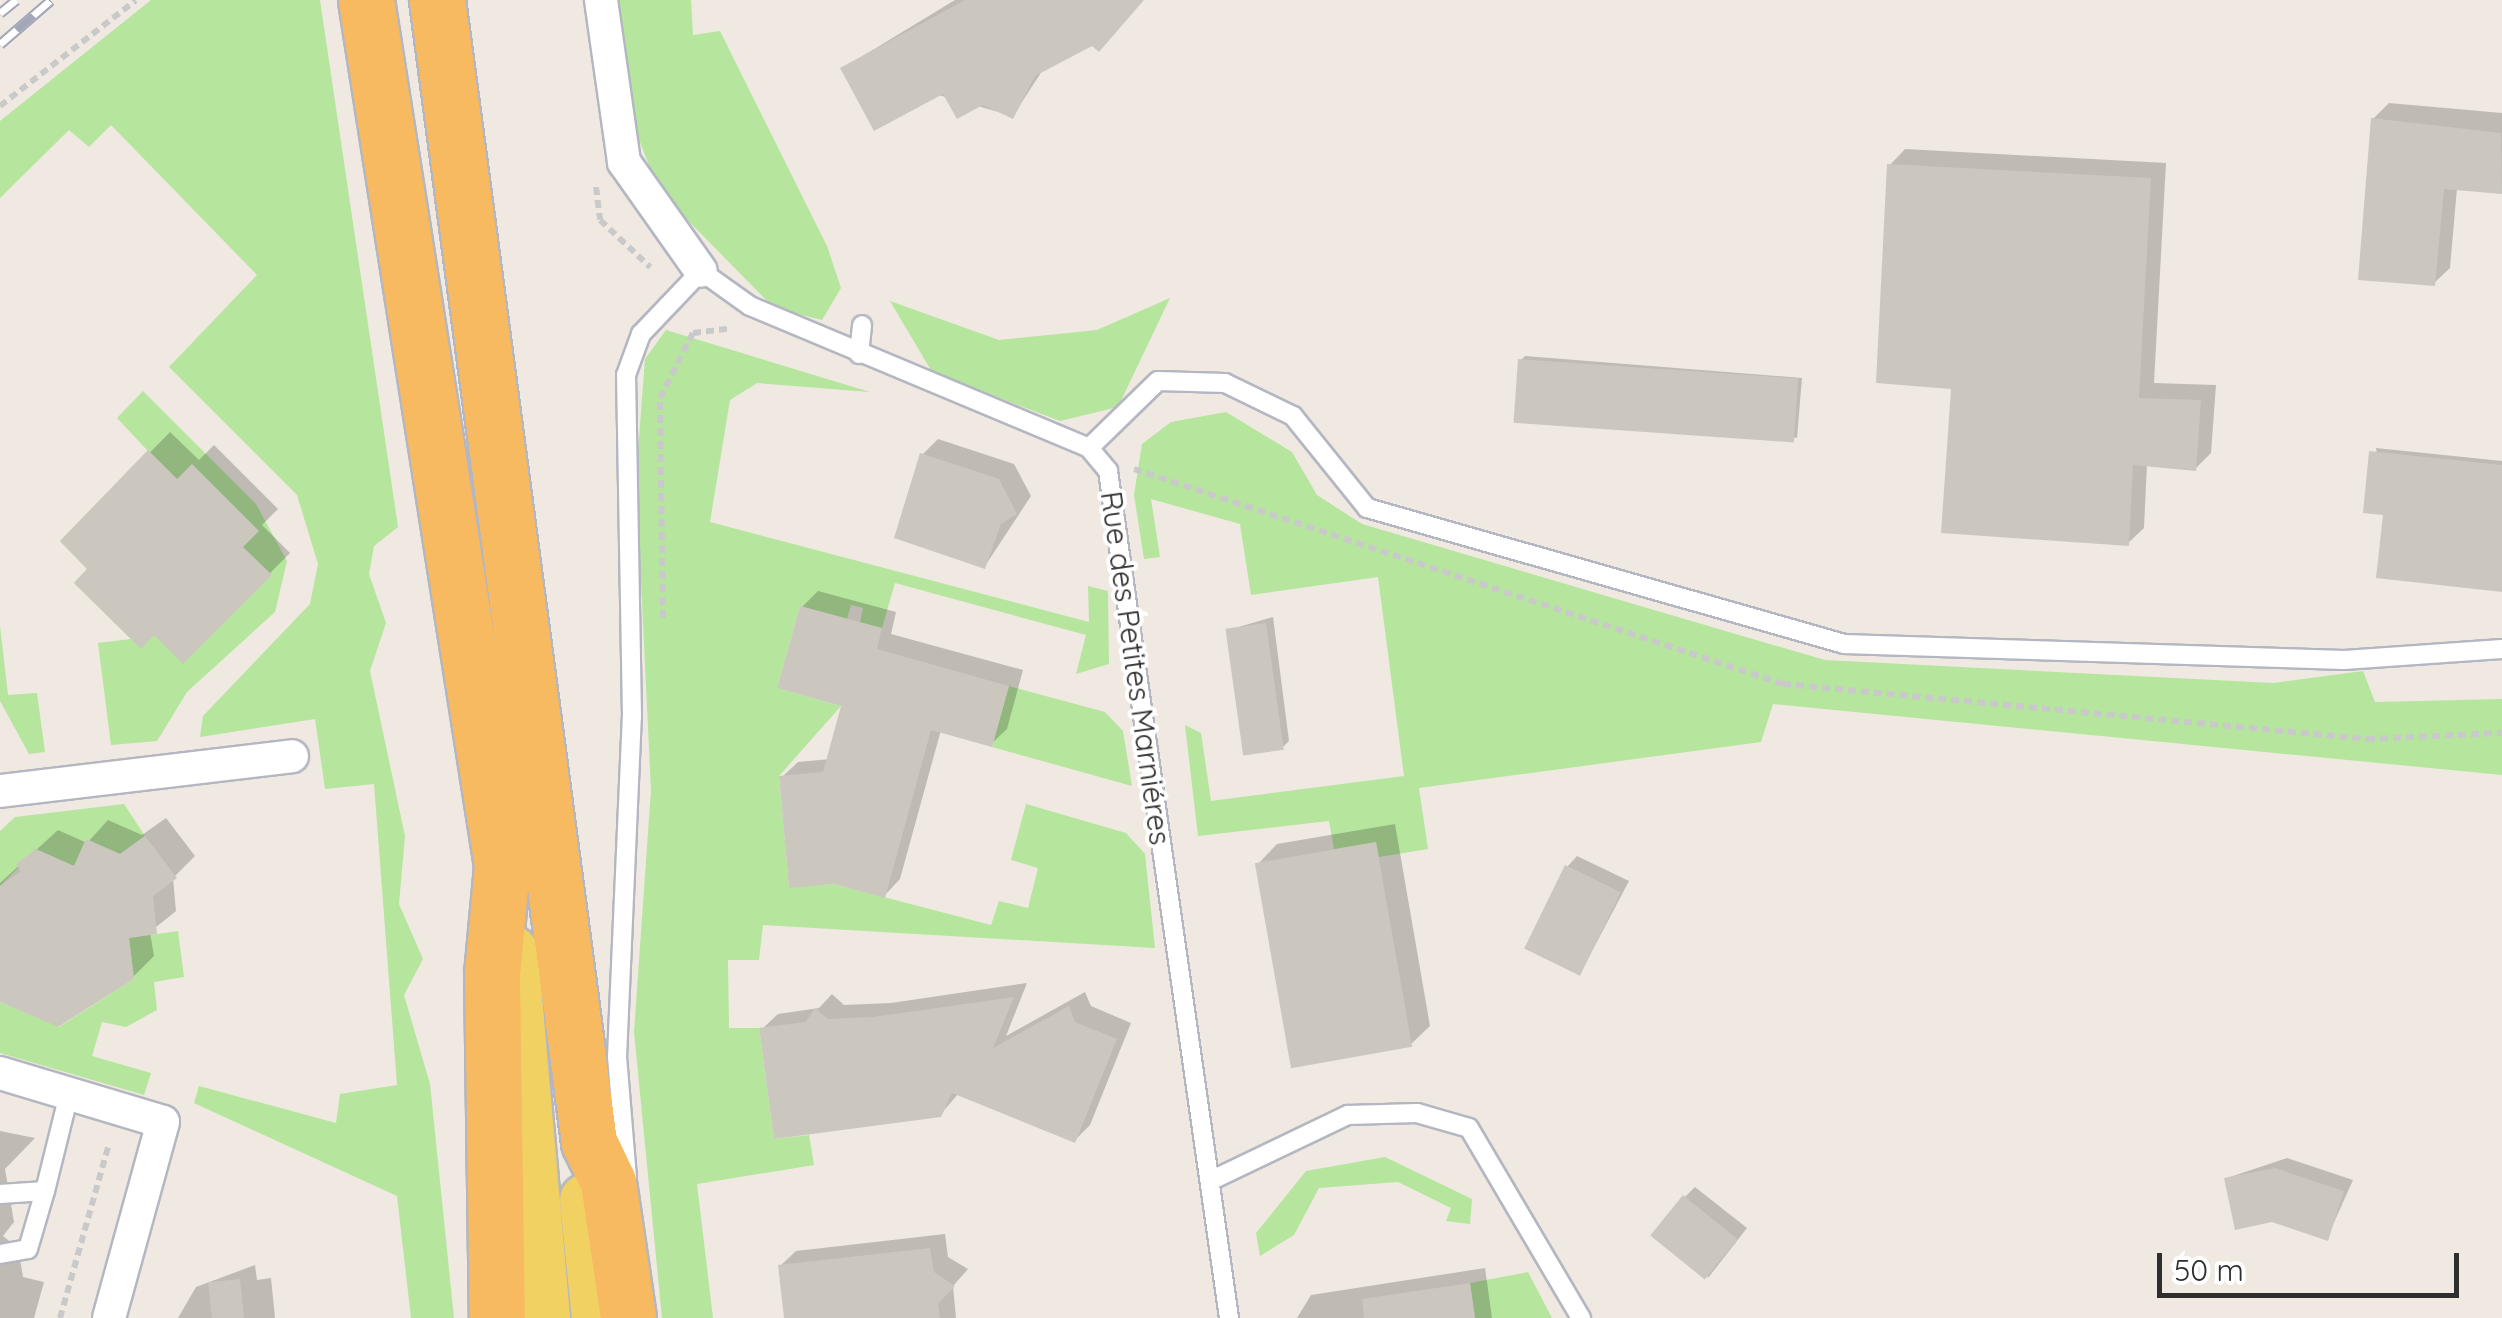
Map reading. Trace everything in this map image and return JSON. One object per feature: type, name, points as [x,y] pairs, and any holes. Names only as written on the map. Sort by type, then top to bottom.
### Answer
[{"type":"highway","points":[[366,0],[502,866],[492,973],[497,1318]]},
{"type":"highway","points":[[437,0],[589,1142],[608,1182],[628,1318]]},
{"type":"main road","points":[[502,866],[544,1318]]},
{"type":"main road","points":[[589,1142],[598,1318]]},
{"type":"street","points":[[601,0],[624,162],[701,271]]},
{"type":"street","points":[[0,791],[292,756]]},
{"type":"street","points":[[0,1074],[164,1122],[109,1318]]},
{"type":"lane","points":[[644,1318],[617,1057],[632,717],[626,375],[641,334],[701,271],[750,306],[1089,448],[1158,381],[1225,383],[1292,416],[1368,508],[1844,644],[2344,660],[2502,649]]},
{"type":"lane","points":[[859,354],[862,325]]},
{"type":"lane","name":"Rue des Petites Marniéres","points":[[1089,448],[1108,471],[1229,1318]]},
{"type":"lane","points":[[0,1254],[28,1249],[69,1094]]},
{"type":"lane","points":[[1210,1181],[1348,1115],[1416,1113],[1469,1128],[1580,1318]]},
{"type":"lane","points":[[0,1194],[45,1191]]},
{"type":"path","points":[[0,106],[136,0]]},
{"type":"path","points":[[60,1318],[119,1109]]},
{"type":"green space","points":[[151,0],[320,0],[398,527],[374,546],[369,574],[386,623],[370,671],[405,836],[399,904],[423,959],[404,995],[430,1084],[454,1318],[411,1318],[397,1196],[194,1103],[199,1086],[336,1123],[340,1094],[397,1085],[374,784],[325,789],[315,719],[200,737],[203,716],[310,604],[318,564],[297,495],[169,367],[257,275],[111,125],[89,147],[69,130],[0,198],[0,121]]},
{"type":"green space","points":[[612,0],[691,0],[693,35],[720,31],[827,246],[841,288],[822,320],[774,308],[659,191],[631,119]]},
{"type":"green space","points":[[1170,298],[1118,407],[1060,421],[932,372],[890,301],[999,340],[1097,330]]},
{"type":"green space","points":[[666,330],[870,392],[757,383],[730,400],[710,522],[1089,622],[1088,586],[1108,591],[1109,664],[1076,674],[1086,635],[895,583],[882,628],[860,623],[863,608],[851,605],[847,619],[800,606],[777,688],[841,706],[779,776],[789,887],[834,884],[991,925],[999,901],[1028,908],[1038,868],[1011,860],[1026,804],[1126,833],[1145,854],[1155,948],[763,925],[759,960],[728,960],[729,1028],[759,1028],[774,1139],[809,1135],[814,1165],[697,1184],[713,1318],[662,1318],[634,1032],[651,790],[636,478],[645,359]]},
{"type":"green space","points":[[143,391],[256,504],[287,561],[275,612],[187,692],[157,741],[111,745],[98,643],[131,639],[74,583],[87,569],[60,541],[148,451],[117,418]]},
{"type":"green space","points":[[1226,412],[1292,452],[1317,495],[1362,524],[1825,660],[2273,683],[2363,671],[2375,702],[2502,699],[2502,775],[1773,704],[1761,742],[1419,788],[1428,849],[1379,857],[1376,842],[1334,849],[1329,821],[1198,836],[1185,725],[1201,733],[1211,801],[1404,776],[1378,577],[1251,595],[1240,524],[1151,499],[1160,557],[1144,559],[1134,495],[1142,444],[1171,422]]},
{"type":"green space","points":[[0,626],[8,695],[37,693],[45,752],[29,754],[0,701]]},
{"type":"green space","points":[[1009,686],[1105,712],[1123,731],[1132,786],[992,747]]},
{"type":"green space","points":[[124,804],[145,836],[120,854],[86,839],[74,866],[36,850],[0,886],[0,831],[15,817]]},
{"type":"green space","points":[[178,931],[184,977],[154,982],[157,1010],[126,1027],[102,1022],[92,1056],[151,1073],[144,1095],[0,1053],[0,1002],[59,1027],[134,979],[129,938]]},
{"type":"green space","points":[[1385,1157],[1472,1199],[1470,1224],[1446,1221],[1451,1208],[1398,1182],[1319,1188],[1294,1235],[1260,1256],[1256,1233],[1306,1171]]},
{"type":"green space","points":[[1528,1272],[1552,1318],[1475,1318],[1470,1283]]},
{"type":"building","points":[[965,0],[1144,0],[1099,52],[1092,46],[1035,76],[1013,119],[983,105],[957,119],[943,94],[874,131],[840,68]]},
{"type":"building","points":[[2371,118],[2501,133],[2502,194],[2444,189],[2435,286],[2358,280]]},
{"type":"building","points":[[1887,164],[2151,178],[2139,398],[2201,400],[2196,471],[2133,465],[2129,546],[1941,533],[1951,389],[1876,383]]},
{"type":"building","points":[[1518,359],[1798,379],[1794,442],[1514,423]]},
{"type":"building","points":[[148,450],[177,479],[192,464],[259,531],[243,547],[272,575],[183,664],[154,635],[141,649],[74,583],[87,569],[60,541]]},
{"type":"building","points":[[2369,451],[2502,465],[2502,592],[2376,578],[2383,515],[2363,513]]},
{"type":"building","points":[[920,453],[999,479],[1017,514],[1001,524],[985,569],[894,538]]},
{"type":"building","points":[[800,606],[882,628],[877,649],[1009,686],[992,747],[931,730],[885,898],[834,884],[789,888],[779,776],[823,772],[841,706],[777,688]]},
{"type":"building","points":[[1266,623],[1284,750],[1243,755],[1225,629]]},
{"type":"building","points":[[145,836],[177,878],[153,896],[157,934],[129,938],[134,979],[58,1027],[0,1002],[0,886],[21,871],[16,864],[36,849],[74,866],[86,839],[120,854]]},
{"type":"building","points":[[1376,842],[1412,1047],[1291,1068],[1255,863]]},
{"type":"building","points":[[1565,865],[1621,892],[1580,976],[1524,949]]},
{"type":"building","points":[[1014,997],[993,1048],[1069,1006],[1075,1022],[1117,1039],[1075,1143],[952,1093],[941,1117],[774,1139],[759,1028],[806,1022],[815,1008],[828,1019],[873,1017]]},
{"type":"building","points":[[2275,1168],[2344,1191],[2328,1241],[2272,1222],[2235,1230],[2224,1178]]},
{"type":"building","points":[[1683,1195],[1737,1239],[1705,1279],[1650,1235]]},
{"type":"building","points":[[930,1248],[934,1272],[955,1286],[938,1304],[940,1318],[784,1318],[778,1265]]},
{"type":"building","points":[[240,1279],[244,1318],[212,1318],[208,1282]]},
{"type":"building","points":[[1470,1283],[1475,1318],[1364,1318],[1362,1299]]},
{"type":"railway","points":[[0,13],[16,0]]},
{"type":"railway","points":[[0,44],[51,0]]}]
